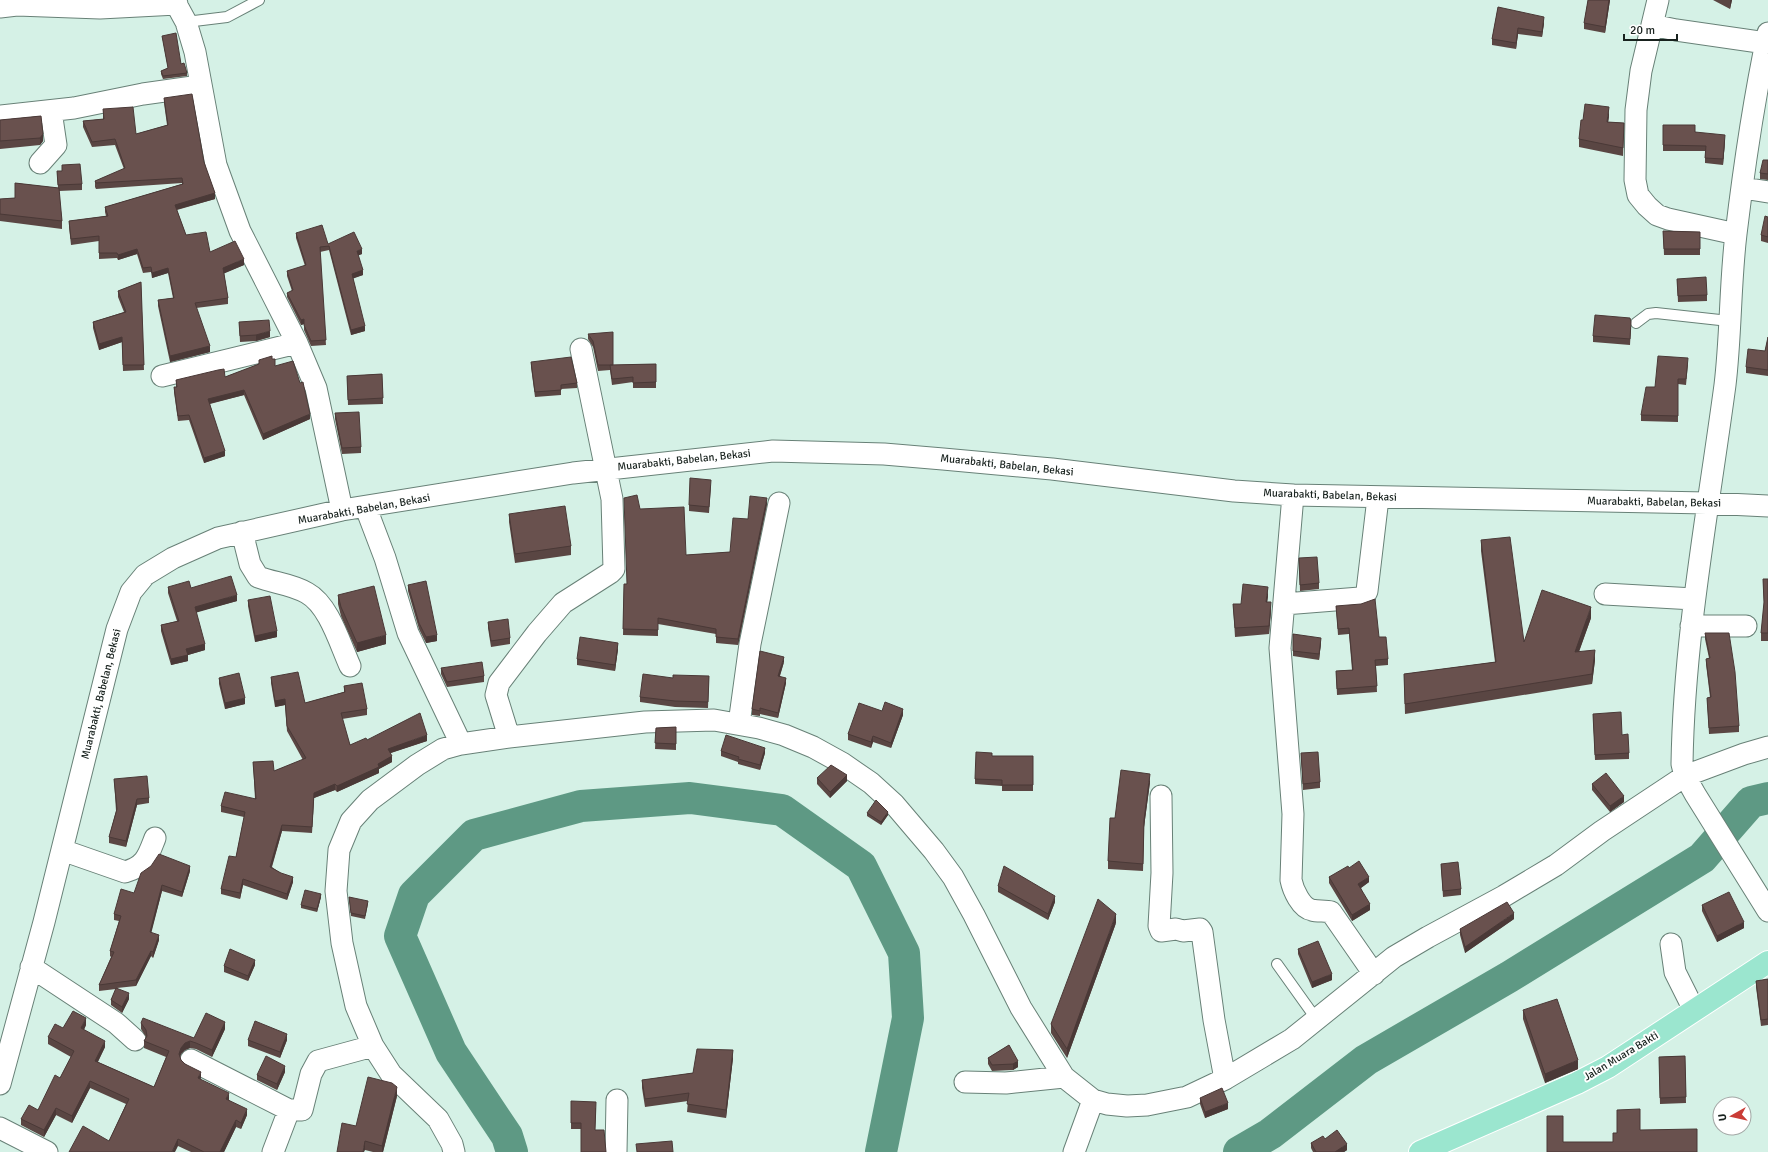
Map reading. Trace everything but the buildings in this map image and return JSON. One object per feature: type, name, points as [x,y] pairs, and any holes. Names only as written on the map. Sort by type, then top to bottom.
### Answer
[{"type":"main road","name":"Jalan Muara Bakti","points":[[1420,1152],[1451,1146],[1608,1067],[1768,962]]},
{"type":"street","points":[[1658,0],[1641,71],[1636,110],[1635,180],[1638,195],[1657,215],[1668,219],[1736,234]]},
{"type":"street","points":[[0,7],[17,5],[100,8],[179,8],[195,52],[200,86],[216,165],[240,231],[297,343],[316,388],[342,510]]},
{"type":"street","points":[[1652,25],[1676,30],[1767,40],[1760,113],[1743,188],[1736,234],[1725,384],[1694,599],[1686,676],[1682,764],[1690,785],[1768,911]]},
{"type":"street","points":[[0,116],[51,111],[143,94],[200,86]]},
{"type":"street","points":[[40,163],[56,145],[51,111]]},
{"type":"street","points":[[1743,188],[1768,192]]},
{"type":"street","points":[[162,376],[297,343]]},
{"type":"street","points":[[509,737],[496,695],[499,683],[537,633],[563,603],[614,569],[612,499],[581,349]]},
{"type":"street","name":"Muarabakti, Babelan, Bekasi","points":[[0,1084],[62,850],[104,676],[117,629],[131,592],[145,575],[173,558],[218,538],[342,510],[366,508],[573,472],[773,451],[884,454],[1052,469],[1234,491],[1293,495],[1378,498],[1707,502],[1768,506]]},
{"type":"street","points":[[1293,495],[1280,648],[1293,814],[1291,880],[1293,888],[1306,908],[1331,912],[1374,974]]},
{"type":"street","points":[[1284,604],[1360,598],[1365,596],[1367,591],[1378,498]]},
{"type":"street","points":[[739,724],[750,644],[779,503]]},
{"type":"street","points":[[366,508],[385,558],[408,633],[461,744]]},
{"type":"street","points":[[242,532],[250,564],[258,577],[302,590],[320,603],[327,614],[350,666]]},
{"type":"street","points":[[1605,594],[1694,599]]},
{"type":"street","points":[[1692,626],[1746,626]]},
{"type":"street","points":[[454,1152],[452,1144],[438,1119],[391,1074],[373,1046],[356,1006],[342,943],[336,891],[339,850],[351,821],[370,800],[428,757],[443,749],[461,744],[509,737],[645,722],[714,720],[739,724],[784,735],[842,763],[871,783],[894,804],[917,830],[952,877],[974,915],[1021,1008],[1064,1076],[1093,1100],[1106,1104],[1127,1106],[1147,1105],[1186,1097],[1225,1079],[1279,1047],[1317,1020],[1394,957],[1556,865],[1608,827],[1690,785],[1744,754],[1768,748]]},
{"type":"street","points":[[1161,796],[1162,873],[1159,926],[1161,931],[1176,929],[1183,931],[1200,929],[1202,932],[1212,1013],[1225,1079]]},
{"type":"street","points":[[62,850],[125,872],[141,865],[146,859],[155,838]]},
{"type":"street","points":[[1671,944],[1675,972],[1694,1010]]},
{"type":"street","points":[[31,967],[116,1023],[135,1040]]},
{"type":"street","points":[[191,1060],[289,1110],[302,1110],[304,1107],[311,1074],[318,1061],[373,1046]]},
{"type":"street","points":[[965,1082],[1006,1083],[1064,1076]]},
{"type":"street","points":[[616,1152],[617,1100]]},
{"type":"street","points":[[1074,1152],[1093,1100]]},
{"type":"street","points":[[273,1152],[289,1110]]},
{"type":"street","points":[[0,1128],[47,1152]]},
{"type":"lane","points":[[179,8],[227,17],[258,0]]},
{"type":"lane","points":[[1636,322],[1648,314],[1656,313],[1729,321]]},
{"type":"lane","points":[[1277,964],[1317,1020]]},
{"type":"waterway","points":[[512,1152],[507,1136],[451,1052],[400,936],[414,895],[474,835],[581,806],[690,798],[782,810],[861,866],[904,953],[908,1018],[881,1152]]},
{"type":"waterway","points":[[1239,1152],[1270,1134],[1366,1060],[1509,977],[1702,858],[1751,802],[1768,798]]}]
